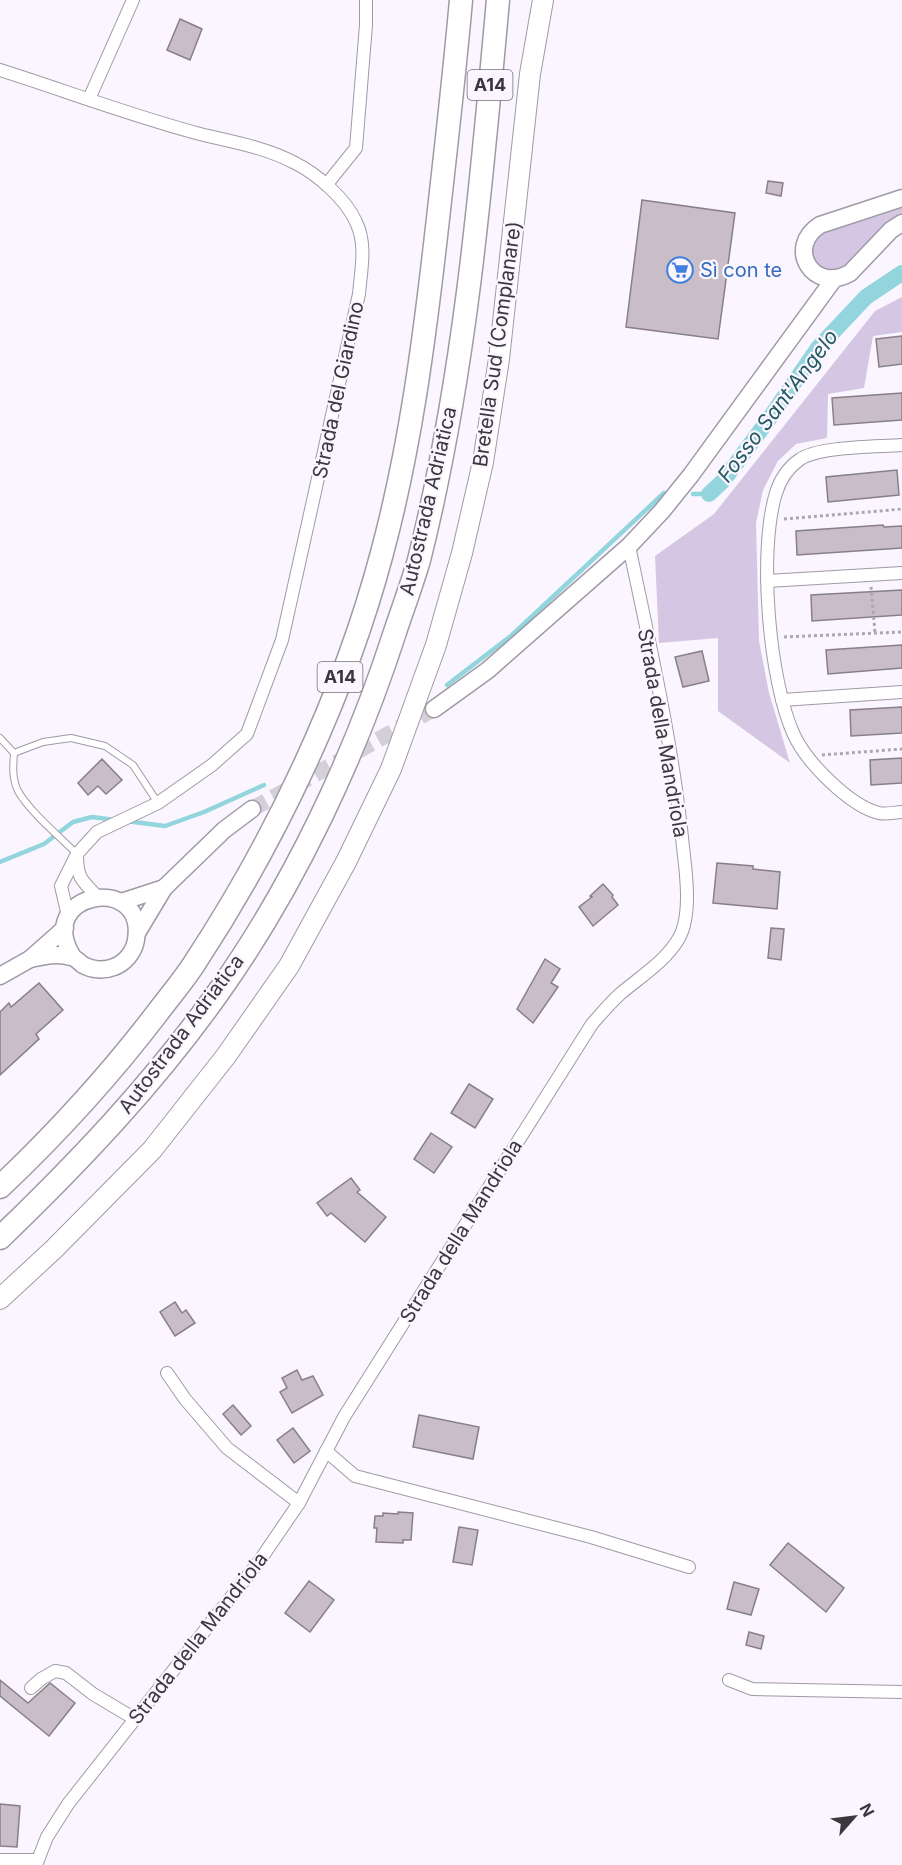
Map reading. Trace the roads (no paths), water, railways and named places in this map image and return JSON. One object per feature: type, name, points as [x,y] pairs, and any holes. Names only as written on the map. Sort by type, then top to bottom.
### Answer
[{"type":"highway","name":"Autostrada Adriatica","points":[[0,1187],[40,1149],[121,1060],[193,967],[243,883],[310,754],[358,633],[382,553],[404,462],[421,359],[460,0]]},
{"type":"highway","name":"Autostrada Adriatica","points":[[0,1238],[65,1175],[147,1085],[220,990],[274,904],[337,786],[380,679],[418,563],[442,456],[460,350],[482,171],[498,0]]},
{"type":"main road","name":"Bretella Sud (Complanare)","points":[[0,1299],[54,1249],[152,1149],[226,1056],[289,966],[346,862],[392,769],[436,645],[462,553],[483,462],[499,359],[530,74],[543,0]]},
{"type":"main road","points":[[812,308],[812,271],[804,257],[804,249],[805,242],[814,229],[902,198]]},
{"type":"main road","points":[[812,271],[826,279],[834,279],[850,273],[891,230],[902,223]]},
{"type":"main road","points":[[434,709],[488,670],[629,546],[662,511],[691,475],[834,279]]},
{"type":"main road","points":[[137,933],[164,888],[224,830],[252,809]]},
{"type":"main road","points":[[121,902],[164,888]]},
{"type":"main road","points":[[0,976],[30,959],[66,922],[80,903],[97,896],[110,897],[121,902],[130,910],[135,921],[136,944],[131,954],[114,967],[103,970],[92,968],[73,957],[64,938],[66,922]]},
{"type":"main road","points":[[30,959],[52,955],[73,957]]},
{"type":"street","points":[[89,99],[133,0]]},
{"type":"street","points":[[327,184],[356,148],[366,0]]},
{"type":"street","name":"Strada del Giardino","points":[[0,70],[200,134],[246,144],[293,162],[318,176],[327,184],[356,222],[363,248],[359,294],[282,640],[247,734],[212,765],[158,803],[97,832],[77,854],[61,886],[66,922]]},
{"type":"street","points":[[902,445],[818,452],[800,459],[786,472],[776,492],[768,530],[767,581],[782,700],[793,733],[802,751],[813,765],[861,807],[882,814],[902,812]]},
{"type":"street","name":"Strada della Mandriola","points":[[37,1862],[47,1838],[68,1804],[258,1563],[299,1503],[344,1417],[592,1024],[617,996],[667,955],[680,936],[686,912],[686,874],[678,792],[629,546]]},
{"type":"street","points":[[767,581],[902,573]]},
{"type":"street","points":[[782,700],[902,692]]},
{"type":"street","points":[[77,854],[77,872],[97,896]]},
{"type":"street","points":[[167,1373],[185,1399],[227,1448],[299,1503]]},
{"type":"street","points":[[326,1451],[355,1476],[689,1566]]},
{"type":"street","points":[[31,1688],[41,1678],[56,1671],[66,1673],[93,1694],[135,1719]]},
{"type":"street","points":[[729,1680],[752,1689],[902,1692]]},
{"type":"street","points":[[0,1860],[37,1862]]},
{"type":"lane","points":[[0,738],[14,753],[13,772],[18,791],[32,809],[77,854]]},
{"type":"lane","points":[[14,753],[43,742],[71,738],[105,746],[133,765],[158,803]]},
{"type":"waterway","name":"Fosso Sant'Angelo","points":[[709,494],[723,481],[818,348],[866,297],[902,273]]},
{"type":"waterway","points":[[447,685],[512,635],[664,493]]},
{"type":"waterway","points":[[693,494],[709,494]]},
{"type":"waterway","points":[[126,821],[165,826],[204,812],[264,785]]},
{"type":"waterway","points":[[0,862],[44,844],[73,822],[92,817],[115,820]]},
{"type":"tunnel","points":[[252,809],[434,709]]},
{"type":"place","name":"Sì con te","points":[[680,270]]}]
